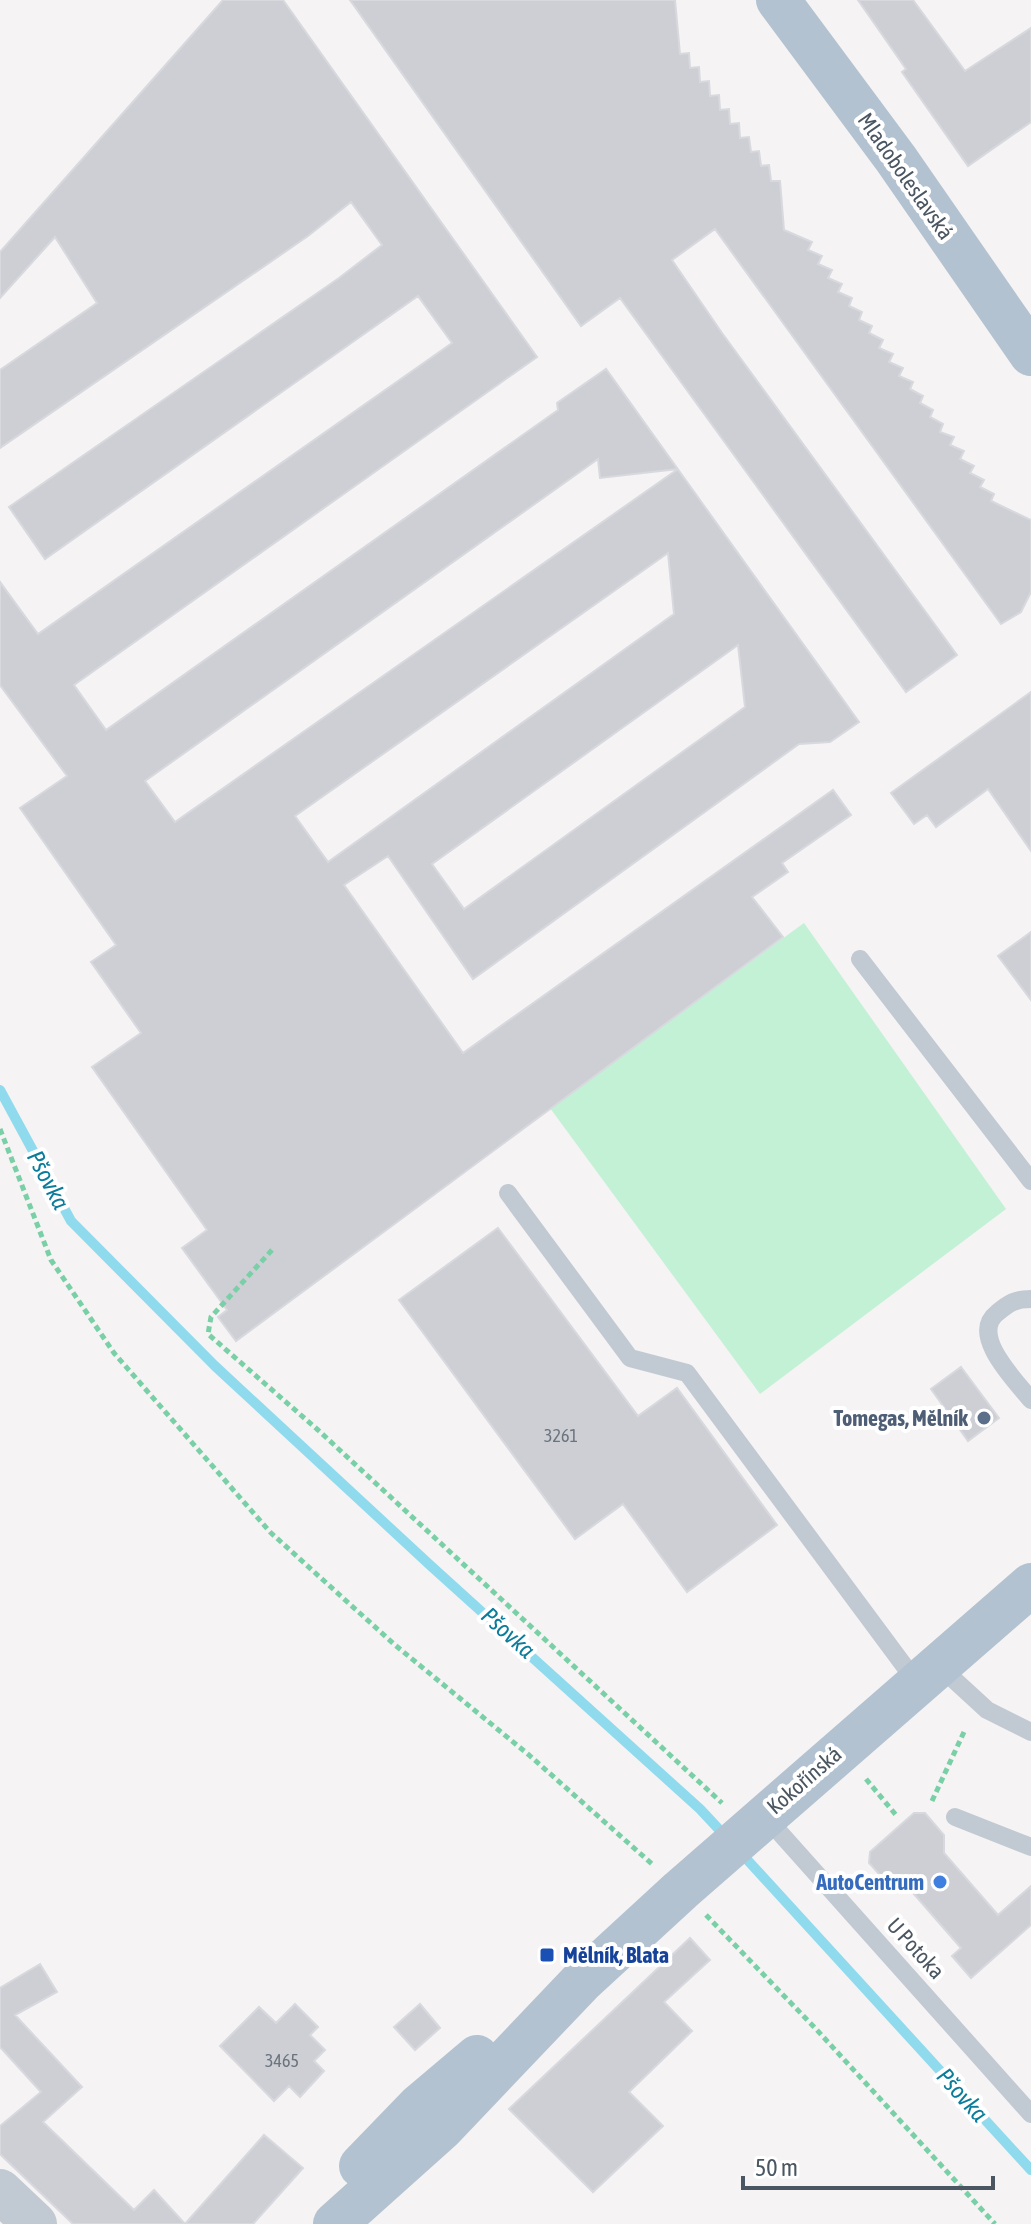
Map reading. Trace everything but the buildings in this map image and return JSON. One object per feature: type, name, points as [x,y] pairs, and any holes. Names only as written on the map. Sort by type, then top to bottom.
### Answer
[{"type":"main road","name":"Mladoboleslavská","points":[[778,0],[896,159],[1031,354]]},
{"type":"main road","name":"Kokořínská","points":[[335,2224],[442,2128],[582,1981],[756,1823],[1031,1585]]},
{"type":"main road","name":"Kokořínská","points":[[306,2224],[408,2116],[457,2071],[582,1981]]},
{"type":"street","points":[[0,2191],[35,2224]]},
{"type":"lane","points":[[860,959],[1031,1181]]},
{"type":"lane","points":[[508,1193],[630,1358],[687,1373],[927,1674],[1031,1732]]},
{"type":"lane","points":[[1031,1299],[1014,1299],[1002,1308],[991,1318],[987,1333],[990,1347],[1031,1400]]},
{"type":"lane","points":[[955,1817],[1031,1847]]},
{"type":"lane","name":"U Potoka","points":[[756,1823],[1031,2114]]},
{"type":"path","points":[[0,1129],[51,1260],[114,1353],[270,1532],[395,1645],[687,1885],[995,2224]]},
{"type":"path","points":[[272,1250],[211,1317],[208,1334],[318,1430],[710,1789],[756,1823]]},
{"type":"path","points":[[932,1801],[964,1732]]},
{"type":"path","points":[[862,1775],[896,1815]]},
{"type":"green space","points":[[804,923],[1006,1209],[760,1394],[550,1108]]},
{"type":"waterway","name":"Pšovka","points":[[0,1090],[71,1221],[215,1366],[700,1809],[727,1838]]},
{"type":"waterway","name":"Pšovka","points":[[741,1853],[1031,2170]]},
{"type":"place","name":"Tomegas, Mělník","points":[[984,1418]]},
{"type":"place","name":"AutoCentrum","points":[[940,1882]]},
{"type":"place","name":"Mělník, Blata","points":[[547,1955]]}]
